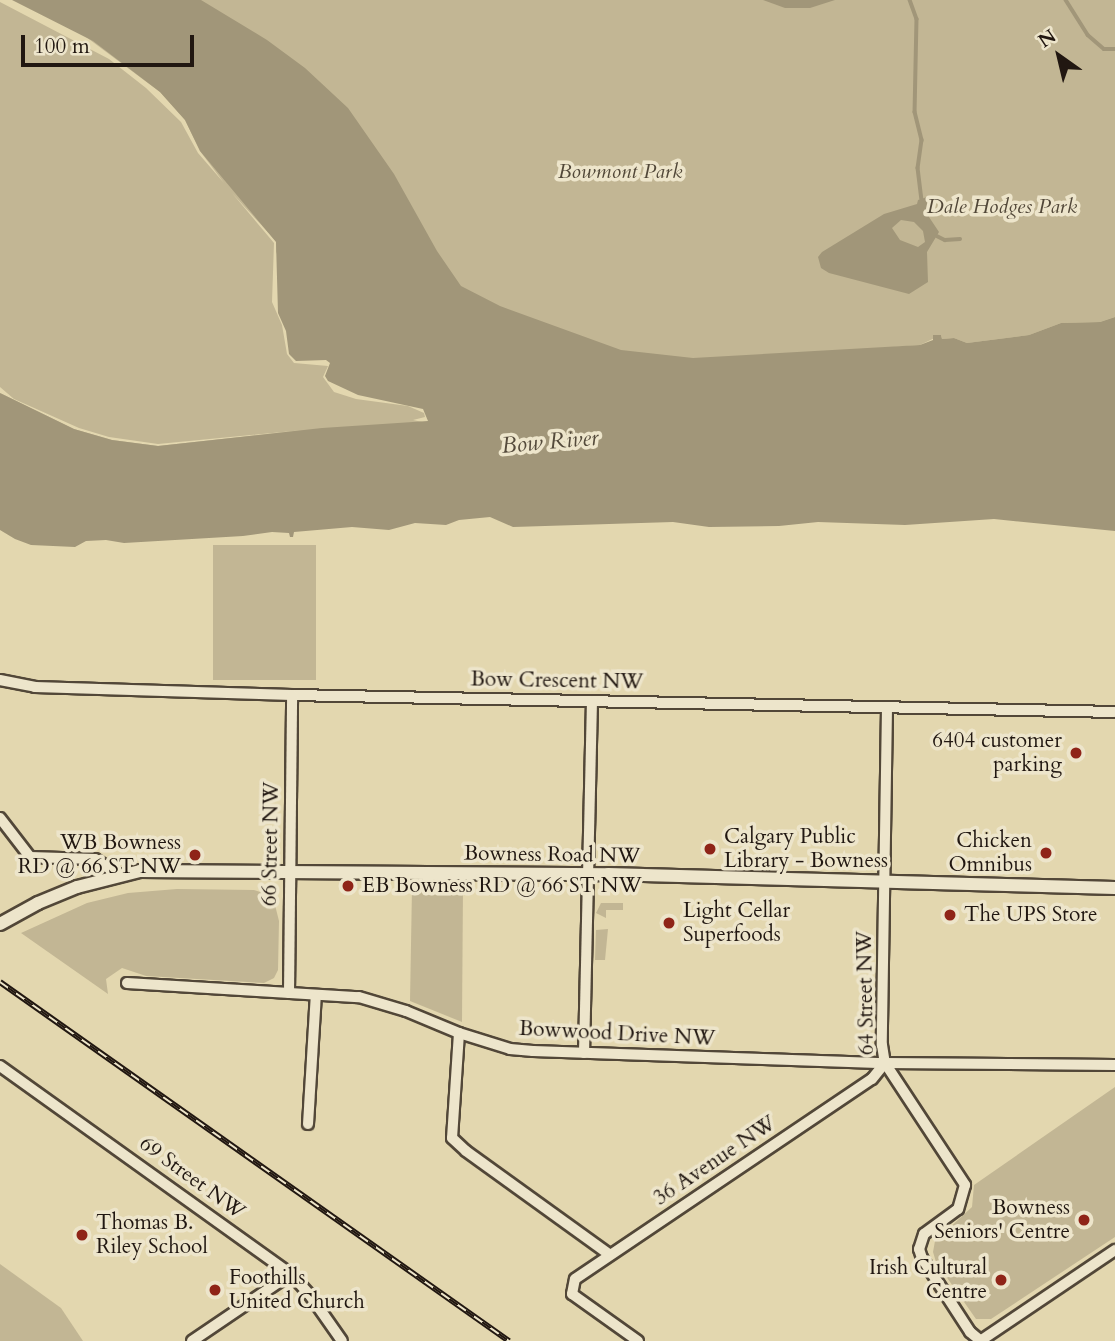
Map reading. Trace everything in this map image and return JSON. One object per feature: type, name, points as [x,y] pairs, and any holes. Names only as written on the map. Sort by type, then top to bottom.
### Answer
[{"type":"street","name":"Bow Crescent NW","points":[[2,682],[292,695],[1115,712]]},
{"type":"street","name":"66 Street NW","points":[[289,993],[292,695]]},
{"type":"street","points":[[584,1054],[592,701]]},
{"type":"street","name":"64 Street NW","points":[[887,708],[882,1045],[885,1063],[965,1185],[958,1209],[924,1234],[919,1249],[922,1258],[970,1332],[980,1341]]},
{"type":"street","points":[[0,818],[30,858],[95,859],[119,875]]},
{"type":"street","name":"Bowness Road NW","points":[[0,924],[57,894],[119,875],[140,872],[587,874],[1115,888]]},
{"type":"street","name":"Bowwood Drive NW","points":[[127,983],[359,997],[510,1049],[584,1054],[885,1063],[1115,1065]]},
{"type":"street","points":[[308,1124],[316,995]]},
{"type":"street","points":[[459,1033],[452,1138],[466,1151],[609,1254]]},
{"type":"street","name":"36 Avenue NW","points":[[638,1341],[572,1294],[575,1279],[872,1079],[885,1063]]},
{"type":"street","name":"69 Street NW","points":[[0,1066],[291,1275],[309,1294],[342,1341]]},
{"type":"street","points":[[980,1341],[1115,1250]]},
{"type":"street","points":[[192,1341],[291,1275]]},
{"type":"green space","name":"Bowmont Park","points":[[181,0],[1115,0],[1115,317],[1100,322],[1061,323],[1029,335],[967,343],[954,338],[942,339],[941,335],[920,345],[867,349],[590,435]]},
{"type":"green space","points":[[0,2],[109,59],[146,88],[181,122],[198,153],[224,183],[200,151],[185,120],[160,92],[78,31],[91,15],[314,163],[276,254],[276,241],[232,193],[274,243],[272,302],[282,325],[287,354],[294,363],[328,366],[323,377],[334,392],[356,399],[408,406],[424,413],[425,417],[413,420],[432,424],[81,489],[0,393],[74,429],[112,440],[158,446],[304,430],[158,444],[109,437],[79,428],[14,399],[0,387]]},
{"type":"green space","points":[[213,545],[316,545],[316,680],[213,680]]},
{"type":"green space","points":[[463,887],[462,1022],[410,1001],[412,888]]},
{"type":"green space","points":[[177,889],[254,890],[270,895],[279,921],[278,970],[274,978],[264,983],[146,976],[122,968],[106,979],[108,994],[21,933],[87,903],[128,893]]},
{"type":"green space","points":[[601,903],[623,903],[623,910],[606,910],[606,918],[596,913]]},
{"type":"green space","points":[[608,929],[605,960],[595,960],[596,930]]},
{"type":"green space","points":[[1115,1087],[1115,1237],[991,1319],[976,1319],[936,1262],[933,1252],[935,1241],[972,1207],[974,1185]]},
{"type":"green space","points":[[0,1264],[61,1308],[83,1341],[0,1341]]},
{"type":"water","name":"Bow River","points":[[12,0],[201,0],[267,40],[305,68],[348,108],[394,174],[437,251],[461,286],[500,306],[621,350],[693,358],[920,345],[933,340],[933,335],[967,343],[1029,335],[1061,323],[1100,322],[1115,317],[1115,531],[994,519],[905,525],[818,522],[779,526],[709,527],[673,522],[513,527],[490,517],[459,520],[446,525],[415,523],[389,530],[352,527],[294,532],[293,537],[290,537],[289,533],[272,532],[124,543],[86,541],[75,547],[31,545],[15,539],[0,530],[0,393],[74,429],[112,440],[158,446],[322,428],[428,421],[423,409],[358,395],[328,381],[325,376],[330,363],[326,360],[296,361],[289,354],[286,331],[278,313],[276,242],[200,151],[185,120],[160,92],[93,41]]},
{"type":"water","points":[[763,0],[835,0],[810,8],[785,8]]},
{"type":"water","points":[[927,197],[929,217],[939,232],[927,252],[928,282],[909,294],[829,273],[821,268],[818,257],[822,252],[884,214],[917,204],[918,200]],"holes":[[[901,220],[914,222],[923,231],[925,242],[918,247],[900,240],[892,228]]]},
{"type":"waterway","points":[[910,0],[917,19],[915,112],[922,140],[918,168],[922,199]]},
{"type":"waterway","points":[[1066,0],[1088,35],[1104,49],[1115,49]]},
{"type":"waterway","points":[[937,236],[945,240],[960,239]]},
{"type":"railway","points":[[0,982],[509,1341]]},
{"type":"place","name":"6404 customer parking","points":[[1076,753]]},
{"type":"place","name":"Calgary Public Library - Bowness","points":[[710,849]]},
{"type":"place","name":"Chicken Omnibus","points":[[1046,853]]},
{"type":"place","name":"WB Bowness RD @ 66 ST NW","points":[[195,855]]},
{"type":"place","name":"EB Bowness RD @ 66 ST NW","points":[[348,886]]},
{"type":"place","name":"The UPS Store","points":[[950,915]]},
{"type":"place","name":"Light Cellar Superfoods","points":[[669,923]]},
{"type":"place","name":"Bowness Seniors' Centre","points":[[1084,1220]]},
{"type":"place","name":"Thomas B. Riley School","points":[[82,1235]]},
{"type":"place","name":"Irish Cultural Centre","points":[[1001,1280]]},
{"type":"place","name":"Foothills United Church","points":[[215,1290]]},
{"type":"park label","name":"Dale Hodges Park","points":[[1002,207]]}]
